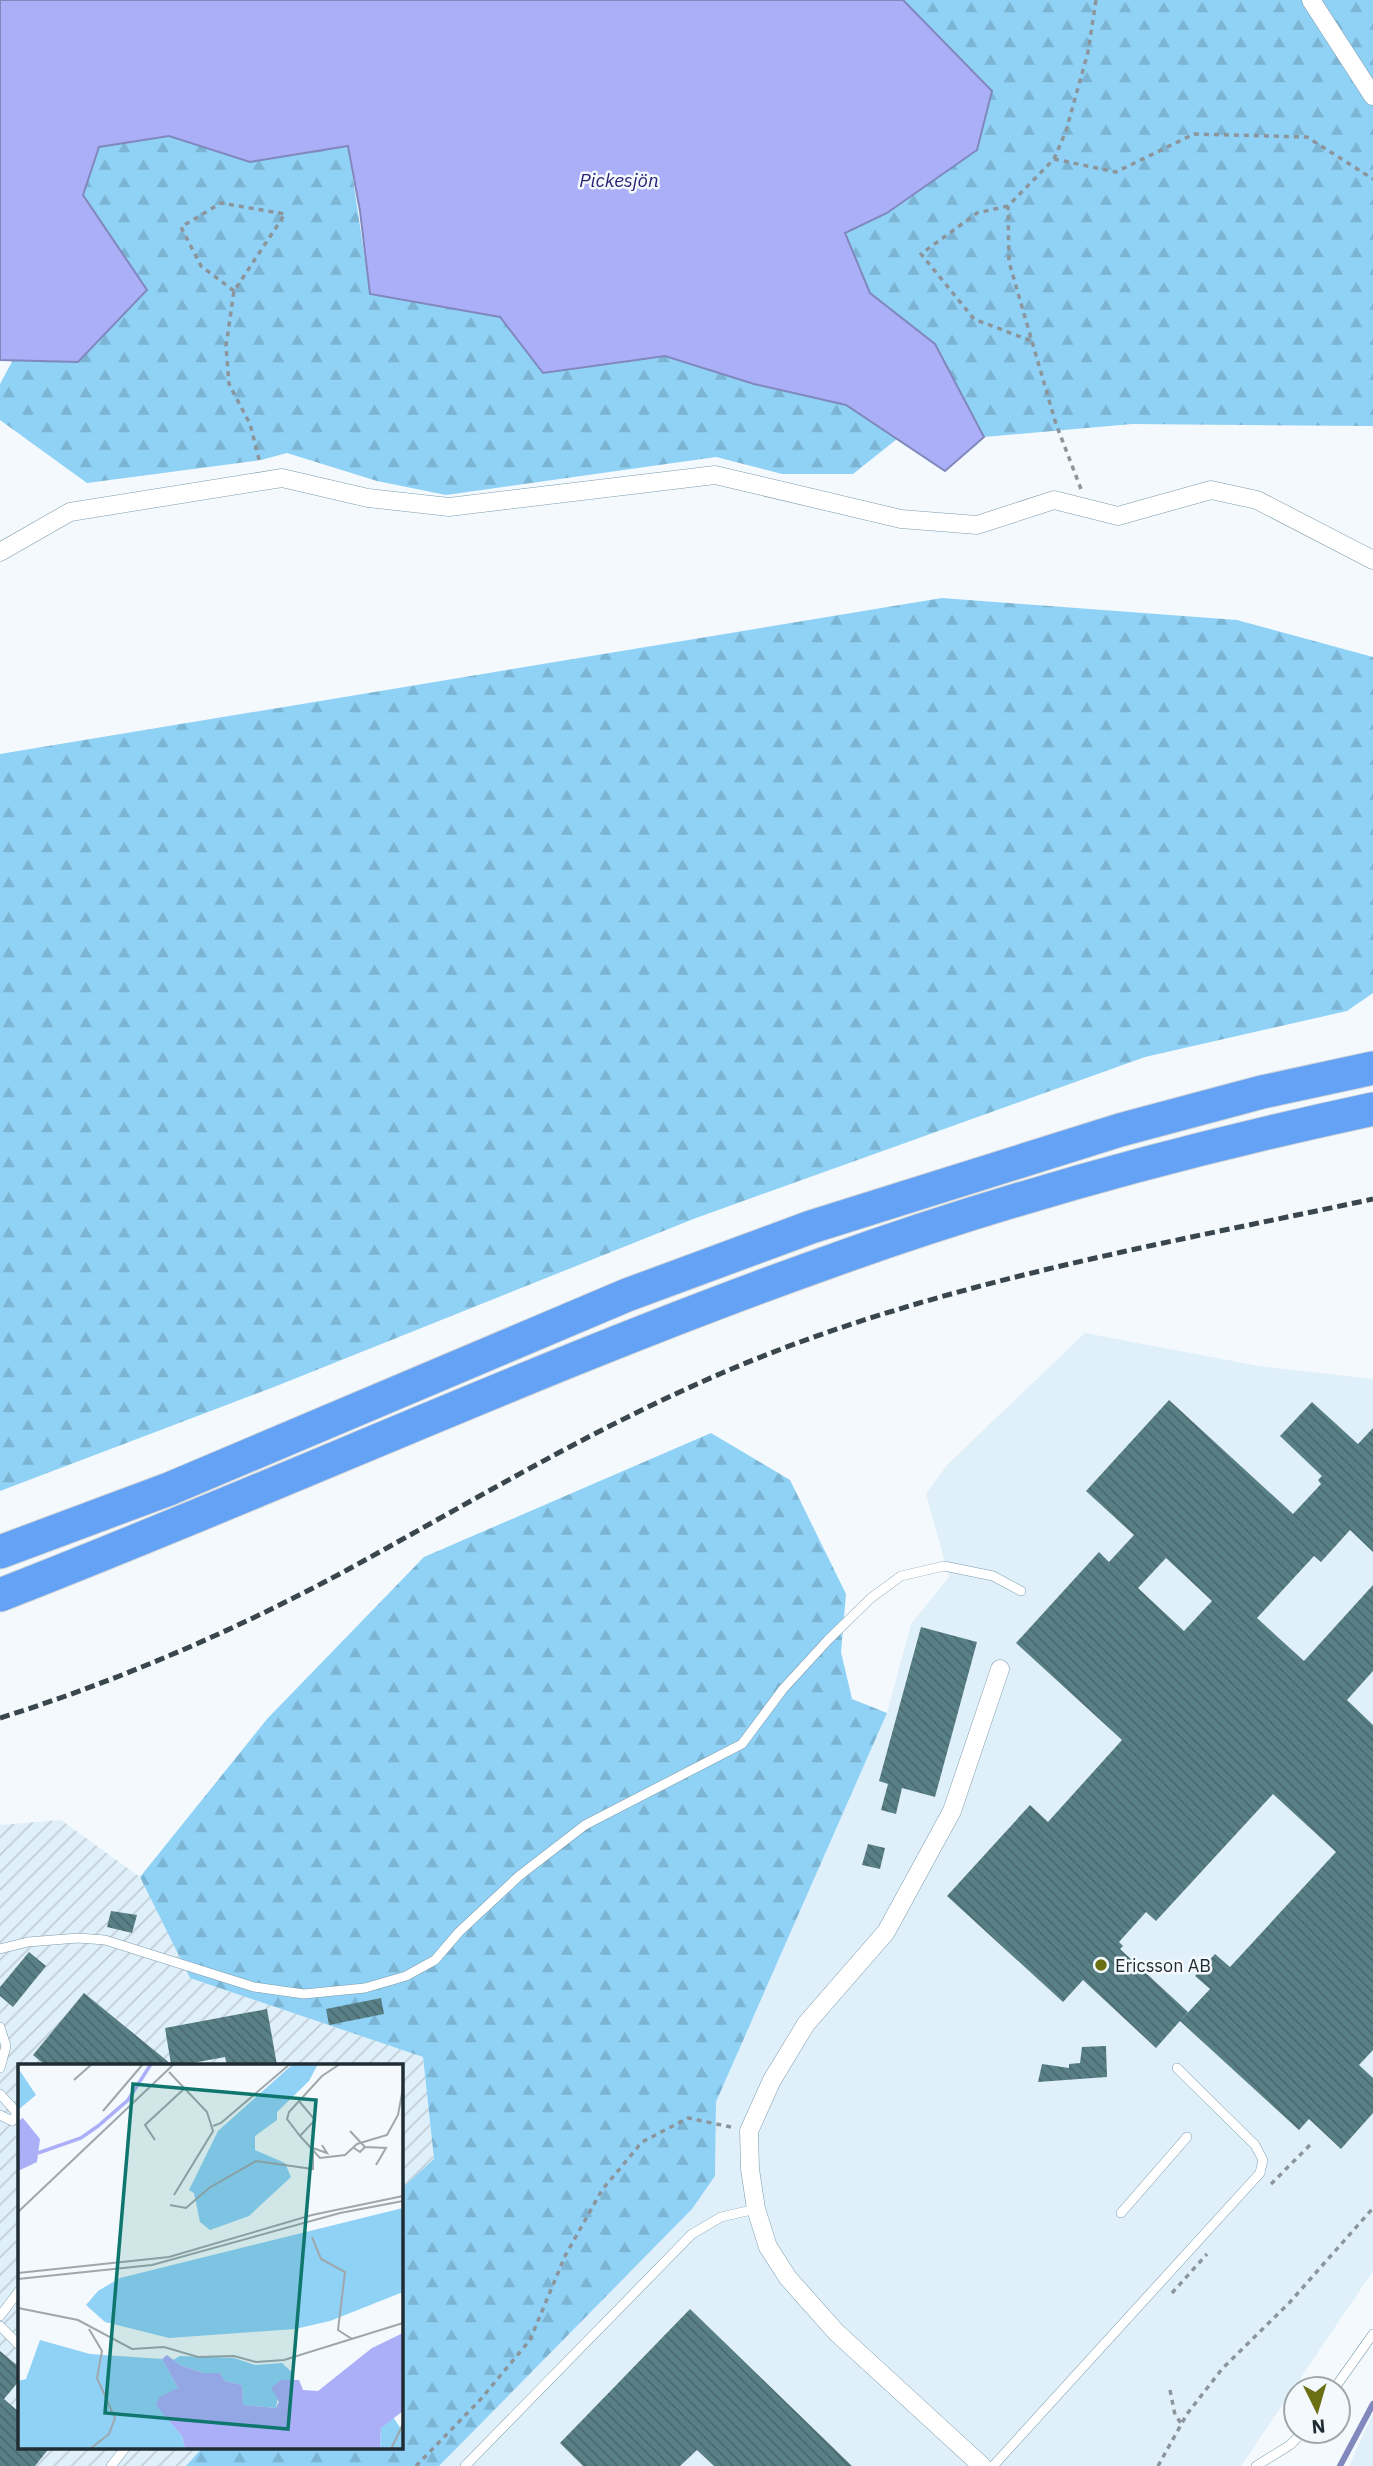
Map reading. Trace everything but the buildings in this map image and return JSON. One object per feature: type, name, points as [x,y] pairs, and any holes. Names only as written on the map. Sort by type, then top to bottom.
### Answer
[{"type":"highway","points":[[0,1552],[169,1489],[627,1295],[811,1227],[1120,1130],[1262,1092],[1373,1068]]},
{"type":"highway","points":[[0,1595],[187,1522],[640,1332],[824,1263],[1009,1202],[1275,1130],[1373,1109]]},
{"type":"street","points":[[1311,0],[1373,96]]},
{"type":"street","points":[[0,552],[70,512],[282,478],[368,498],[449,507],[715,475],[901,519],[977,525],[1054,500],[1118,516],[1210,490],[1257,500],[1373,560]]},
{"type":"street","points":[[982,2466],[808,2304],[768,2247],[756,2209],[750,2169],[749,2132],[772,2080],[799,2035],[886,1932],[952,1811],[1000,1670]]},
{"type":"lane","points":[[0,1949],[53,1940],[106,1940],[254,1987],[303,1994],[365,1988],[406,1976],[435,1960],[459,1932],[519,1876],[585,1825],[742,1744],[783,1689],[828,1640],[870,1598],[901,1576],[944,1566],[993,1576],[1021,1591]]},
{"type":"lane","points":[[0,2027],[6,2046],[0,2068]]},
{"type":"lane","points":[[993,2466],[1260,2173],[1263,2160],[1255,2145],[1177,2068]]},
{"type":"lane","points":[[0,2094],[18,2114],[12,2121],[0,2115]]},
{"type":"lane","points":[[1121,2213],[1187,2137]]},
{"type":"lane","points":[[465,2466],[692,2234],[721,2217],[756,2209]]},
{"type":"lane","points":[[0,2316],[18,2292]]},
{"type":"lane","points":[[0,2326],[18,2344]]},
{"type":"lane","points":[[1344,2375],[1373,2334]]},
{"type":"lane","points":[[1255,2466],[1290,2445]]},
{"type":"lane","points":[[111,2466],[124,2448]]},
{"type":"path","points":[[1034,342],[974,319],[921,254],[977,213],[1008,206],[1054,159],[1066,131],[1088,52],[1096,0]]},
{"type":"path","points":[[1054,159],[1116,172],[1194,134],[1307,137],[1373,179]]},
{"type":"path","points":[[234,291],[201,266],[181,227],[220,203],[285,214],[258,250],[234,291],[226,346],[229,384],[250,424],[260,464],[269,480]]},
{"type":"path","points":[[1008,206],[1009,262],[1056,424],[1068,461],[1080,484],[1086,508]]},
{"type":"path","points":[[416,2466],[480,2400],[530,2340],[565,2256],[602,2190],[642,2143],[688,2118],[749,2132]]},
{"type":"path","points":[[1158,2466],[1181,2423],[1222,2369],[1290,2302],[1373,2208]]},
{"type":"path","points":[[1170,2390],[1175,2415],[1181,2423]]},
{"type":"shaded area","points":[[1085,1333],[1259,1366],[1373,1379],[1373,2271],[1303,2375],[1282,2375],[1282,2405],[1241,2466],[439,2466],[715,2176],[716,2102],[887,1713],[911,1624],[949,1577],[926,1494],[948,1464]]},
{"type":"shaded area","points":[[61,1820],[140,1877],[190,1978],[423,2057],[434,2160],[402,2188],[402,2064],[18,2064],[18,2448],[202,2448],[186,2466],[0,2466],[0,1825]]},
{"type":"shaded area","points":[[1373,2413],[1373,2466],[1349,2466]]},
{"type":"green space","points":[[903,0],[1373,0],[1373,426],[1132,424],[984,437],[935,344],[870,293],[845,232],[887,213],[992,91]]},
{"type":"green space","points":[[169,136],[250,162],[348,146],[370,293],[500,317],[543,373],[665,356],[754,384],[846,405],[897,439],[853,474],[782,474],[716,457],[446,495],[377,481],[287,453],[261,460],[87,483],[0,420],[0,384],[14,358],[78,362],[83,195],[98,147]]},
{"type":"green space","points":[[942,598],[1237,620],[1373,657],[1373,993],[1347,1011],[1145,1057],[696,1218],[274,1387],[0,1491],[0,754]]},
{"type":"green space","points":[[711,1433],[790,1480],[846,1594],[841,1652],[852,1699],[887,1713],[716,2102],[715,2176],[692,2209],[439,2466],[186,2466],[202,2448],[402,2448],[402,2188],[434,2159],[423,2057],[190,1978],[140,1877],[267,1719],[424,1557]]},
{"type":"water","name":"Pickesjön","points":[[0,0],[903,0],[992,91],[977,150],[887,213],[845,233],[870,293],[935,344],[984,437],[945,471],[846,405],[754,384],[665,356],[543,373],[500,317],[370,294],[360,211],[348,146],[250,162],[169,136],[99,147],[83,195],[147,290],[78,362],[0,360]]},
{"type":"waterway","points":[[1340,2466],[1373,2404]]},
{"type":"railway","points":[[0,1718],[134,1670],[263,1613],[626,1418],[722,1373],[800,1342],[880,1315],[1043,1270],[1373,1199]]},
{"type":"place","name":"Ericsson AB","points":[[1101,1965]]}]
